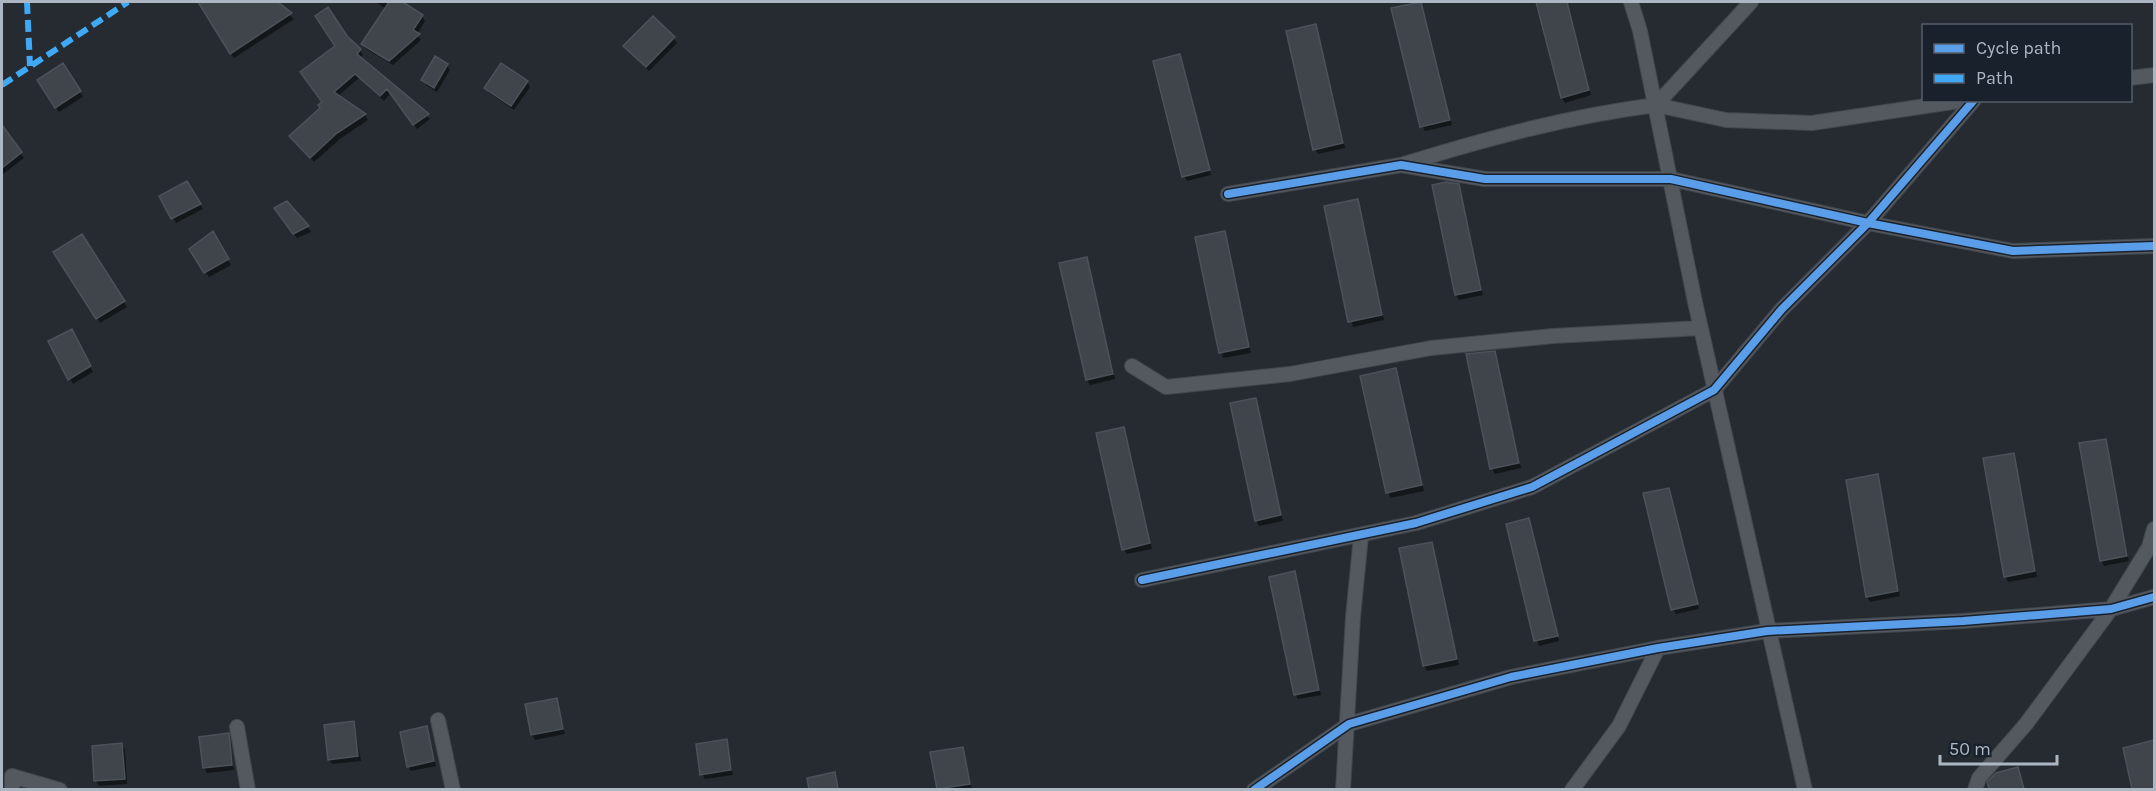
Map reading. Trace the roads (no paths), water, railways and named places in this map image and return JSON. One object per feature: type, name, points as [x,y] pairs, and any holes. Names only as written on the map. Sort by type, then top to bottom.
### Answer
[{"type":"street","points":[[1630,2],[1640,32],[1714,390],[1767,631],[1805,789]]},
{"type":"street","points":[[1656,105],[1751,2]]},
{"type":"street","points":[[2132,78],[2154,75]]},
{"type":"street","points":[[1228,194],[1401,165],[1495,135],[1598,112],[1656,105],[1726,120],[1812,123],[1953,102]]},
{"type":"street","points":[[1142,580],[1416,523],[1532,487],[1714,390],[1782,309],[1868,223],[1972,102]]},
{"type":"street","points":[[1401,165],[1485,179],[1671,179],[1868,223],[2013,251],[2154,246]]},
{"type":"street","points":[[1132,366],[1166,387],[1290,374],[1431,348],[1553,336],[1701,328]]},
{"type":"street","points":[[1975,789],[1979,778],[2026,724],[2111,609],[2149,547],[2154,529]]},
{"type":"street","points":[[1343,789],[1360,536]]},
{"type":"street","points":[[1254,789],[1349,724],[1510,677],[1658,648],[1767,631],[1963,621],[2111,609],[2154,597]]},
{"type":"street","points":[[1572,789],[1619,726],[1658,648]]},
{"type":"street","points":[[438,720],[453,789]]},
{"type":"street","points":[[237,727],[248,789]]},
{"type":"street","points":[[12,789],[12,776],[60,789]]}]
